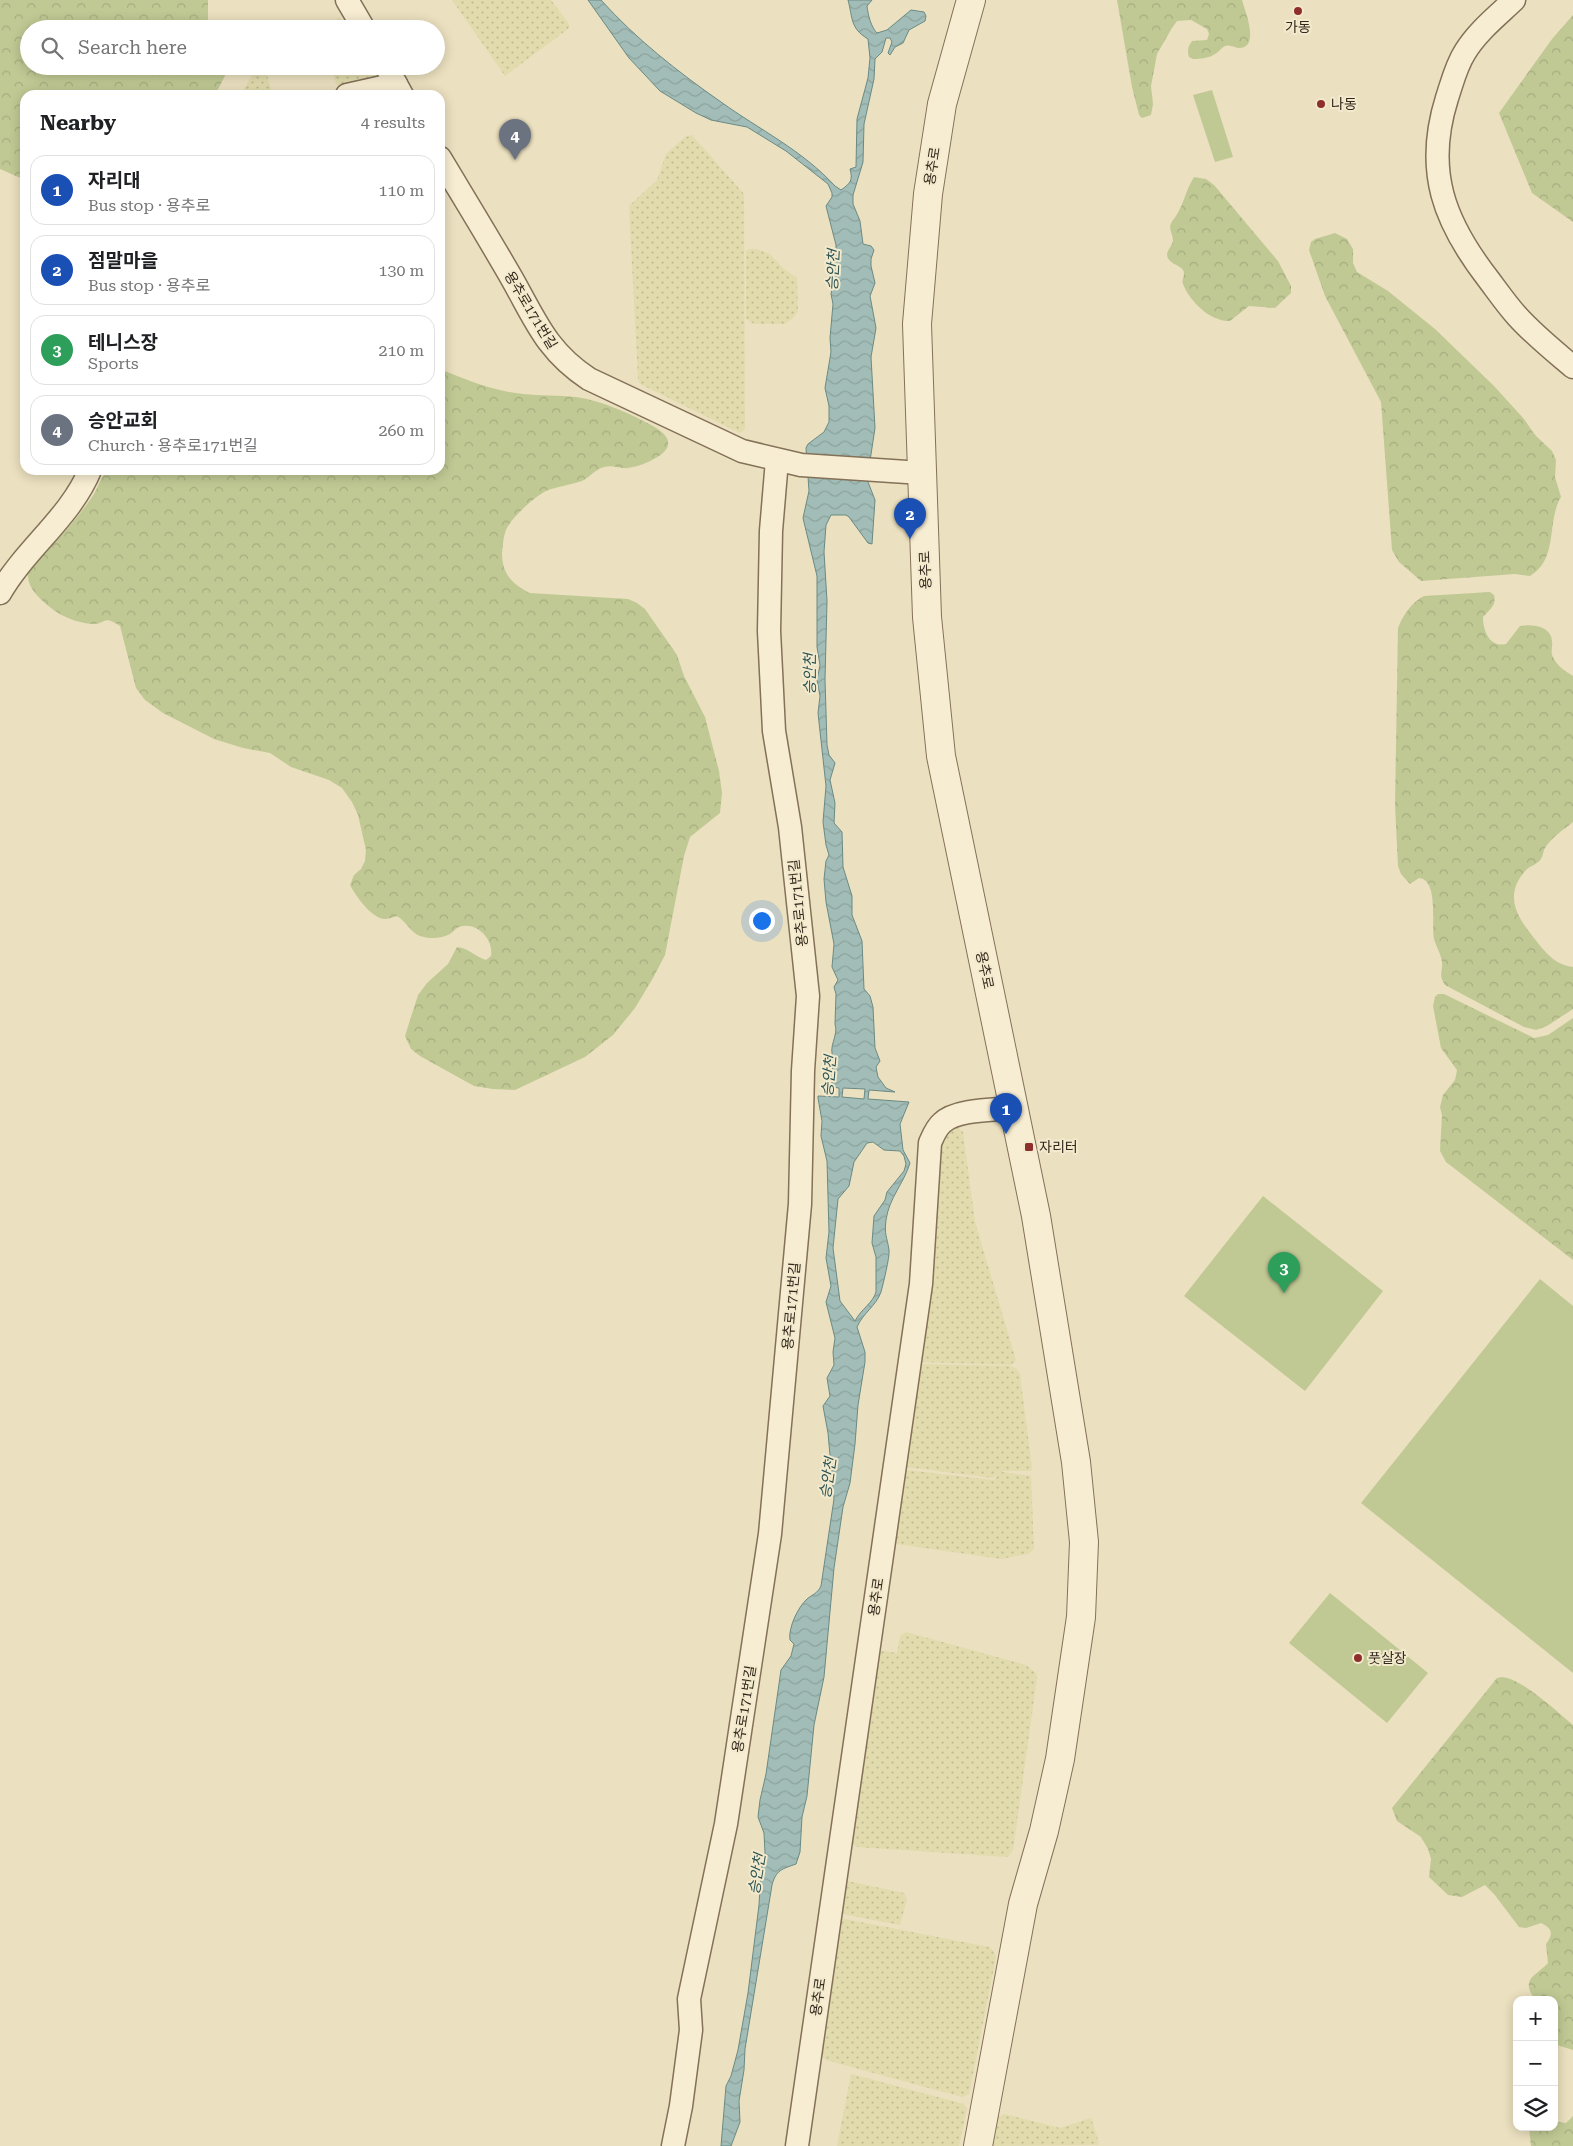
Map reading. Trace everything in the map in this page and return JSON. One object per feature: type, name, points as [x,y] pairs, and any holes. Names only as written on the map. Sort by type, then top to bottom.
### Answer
[{"type":"street","points":[[347,0],[359,20]]},
{"type":"street","name":"용추로","points":[[971,0],[942,104],[928,194],[917,324],[910,472],[941,756],[1036,1216],[1076,1462],[1084,1542],[1081,1616],[1060,1759],[1044,1831],[1023,1904],[978,2146]]},
{"type":"street","points":[[1514,0],[1480,33],[1465,52],[1455,73],[1440,119],[1437,142],[1437,164],[1441,189],[1448,215],[1459,237],[1480,268],[1516,316],[1573,367]]},
{"type":"street","points":[[365,90],[395,82]]},
{"type":"street","name":"용추로171번길","points":[[445,166],[511,277],[537,326],[554,350],[573,369],[589,379],[742,451],[801,465],[910,472]]},
{"type":"street","name":"용추로171번길","points":[[673,2146],[681,2106],[691,2030],[689,1999],[726,1824],[770,1534],[800,1204],[803,1071],[808,996],[790,828],[774,731],[769,631],[771,532],[777,460]]},
{"type":"street","points":[[0,593],[14,571],[71,506],[87,475]]},
{"type":"street","name":"용추로","points":[[797,2146],[921,1284],[930,1143],[937,1129],[949,1118],[983,1111],[1014,1108]]},
{"type":"shaded area","points":[[452,0],[551,0],[569,24],[569,27],[505,76]]},
{"type":"shaded area","points":[[252,75],[267,75],[271,90],[244,90]]},
{"type":"shaded area","points":[[334,75],[375,75],[376,77],[341,88],[336,84]]},
{"type":"shaded area","points":[[692,135],[744,194],[745,429],[740,433],[640,384],[638,379],[629,206],[657,180],[666,154],[685,137]]},
{"type":"shaded area","points":[[748,249],[756,249],[770,254],[783,268],[797,278],[798,311],[785,324],[754,324],[746,319],[746,252]]},
{"type":"shaded area","points":[[955,1125],[963,1132],[975,1222],[1016,1360],[1011,1365],[919,1362],[940,1138]]},
{"type":"shaded area","points":[[918,1365],[1011,1366],[1017,1369],[1020,1374],[1031,1471],[1003,1471],[993,1478],[906,1467]]},
{"type":"shaded area","points":[[906,1470],[994,1480],[999,1473],[1003,1472],[1031,1476],[1034,1549],[1028,1554],[1001,1559],[897,1544],[894,1541],[903,1472]]},
{"type":"shaded area","points":[[906,1632],[1026,1665],[1036,1673],[1037,1678],[1013,1850],[1008,1857],[857,1847],[852,1844],[851,1839],[879,1650],[897,1653],[900,1636]]},
{"type":"shaded area","points":[[847,1881],[904,1893],[907,1899],[900,1925],[842,1914],[840,1911],[844,1882]]},
{"type":"shaded area","points":[[840,1918],[989,1947],[993,1951],[996,1957],[969,2094],[962,2097],[826,2060],[820,2054]]},
{"type":"shaded area","points":[[851,2074],[964,2104],[967,2109],[959,2146],[837,2146]]},
{"type":"shaded area","points":[[1004,2114],[1060,2128],[1091,2118],[1099,2142],[1098,2145],[991,2146],[998,2117]]},
{"type":"green space","points":[[0,0],[208,0],[208,20],[20,20],[20,75],[225,75],[218,90],[20,90],[20,178],[0,169]]},
{"type":"green space","points":[[1117,0],[1242,0],[1250,28],[1249,42],[1246,46],[1240,48],[1227,46],[1210,56],[1193,59],[1188,55],[1190,45],[1192,41],[1207,40],[1209,34],[1207,29],[1191,20],[1177,21],[1157,54],[1151,86],[1153,104],[1151,115],[1142,118],[1139,115],[1132,87]]},
{"type":"green space","points":[[1573,15],[1573,222],[1532,193],[1499,113],[1552,39]]},
{"type":"green space","points":[[1212,90],[1233,157],[1215,162],[1193,95]]},
{"type":"green space","points":[[1194,177],[1206,179],[1214,185],[1278,261],[1291,286],[1291,293],[1275,308],[1249,306],[1230,321],[1223,320],[1202,310],[1186,291],[1183,282],[1183,270],[1171,262],[1167,255],[1173,241],[1170,225],[1179,211]]},
{"type":"green space","points":[[1335,233],[1347,239],[1353,249],[1353,263],[1357,272],[1388,291],[1435,329],[1494,386],[1524,419],[1535,435],[1552,451],[1556,460],[1555,477],[1561,497],[1554,518],[1549,550],[1539,569],[1530,576],[1515,574],[1421,581],[1399,562],[1392,550],[1381,402],[1325,296],[1309,250],[1311,242],[1315,239]]},
{"type":"green space","points":[[445,371],[491,388],[512,393],[576,397],[596,401],[635,417],[660,430],[665,435],[668,444],[667,448],[649,462],[630,468],[604,467],[598,469],[582,481],[551,489],[535,498],[523,508],[506,530],[502,553],[502,560],[509,578],[530,593],[628,599],[645,609],[677,655],[684,676],[705,717],[719,771],[722,793],[720,813],[690,837],[684,856],[665,955],[635,1008],[613,1035],[585,1057],[515,1090],[474,1086],[411,1049],[405,1036],[418,995],[427,983],[448,964],[457,947],[486,960],[491,956],[490,944],[487,938],[478,929],[466,926],[458,928],[443,937],[427,938],[417,934],[397,916],[385,919],[375,915],[360,900],[350,885],[354,875],[361,869],[365,861],[366,850],[358,815],[342,788],[329,780],[291,767],[270,753],[243,748],[214,739],[163,713],[145,700],[136,688],[120,626],[107,620],[92,624],[67,618],[47,605],[35,593],[28,579],[32,565],[79,515],[104,475],[445,475]]},
{"type":"green space","points":[[1490,592],[1494,595],[1495,599],[1492,607],[1483,617],[1484,628],[1488,637],[1500,645],[1506,644],[1520,626],[1530,625],[1545,629],[1551,636],[1552,655],[1562,668],[1573,676],[1573,822],[1551,840],[1545,848],[1540,861],[1526,870],[1515,888],[1514,897],[1515,906],[1522,922],[1542,948],[1556,961],[1573,967],[1573,1009],[1547,1026],[1536,1030],[1524,1027],[1445,985],[1441,976],[1441,959],[1434,939],[1433,904],[1429,886],[1419,878],[1410,884],[1401,874],[1398,866],[1395,805],[1398,628],[1408,609],[1424,596]]},
{"type":"green space","points":[[1438,994],[1444,994],[1534,1038],[1548,1035],[1573,1018],[1573,1260],[1446,1162],[1440,1151],[1442,1115],[1440,1107],[1443,1095],[1455,1080],[1457,1070],[1441,1048],[1433,1006],[1435,997]]},
{"type":"green space","points":[[1263,1196],[1383,1291],[1305,1391],[1184,1296]]},
{"type":"green space","points":[[1540,1279],[1573,1306],[1573,1673],[1361,1503]]},
{"type":"green space","name":"풋살장","points":[[1330,1593],[1428,1673],[1387,1723],[1289,1643]]},
{"type":"green space","points":[[1502,1677],[1520,1683],[1549,1704],[1573,1725],[1573,2050],[1558,2045],[1558,1996],[1533,1996],[1529,1987],[1531,1978],[1548,1963],[1546,1944],[1551,1934],[1550,1929],[1541,1923],[1526,1928],[1519,1927],[1485,1885],[1462,1897],[1448,1895],[1429,1877],[1431,1859],[1421,1837],[1397,1821],[1392,1808],[1497,1678]]},
{"type":"green space","points":[[1573,2116],[1573,2146],[1531,2146],[1529,2131],[1558,2131],[1558,2122],[1566,2123]]},
{"type":"water","points":[[588,0],[601,0],[643,42],[673,67],[721,102],[795,151],[841,190],[850,181],[850,169],[856,167],[857,119],[868,78],[870,58],[868,39],[855,27],[848,0],[872,0],[867,9],[871,24],[877,33],[887,30],[911,10],[924,12],[926,16],[925,21],[909,30],[903,43],[895,47],[890,55],[888,53],[892,42],[890,38],[886,38],[882,52],[875,59],[874,79],[864,124],[863,162],[853,195],[853,204],[860,221],[863,244],[871,246],[874,250],[871,266],[875,283],[870,296],[876,328],[871,357],[875,428],[868,474],[868,482],[875,500],[872,544],[868,543],[849,517],[846,515],[831,515],[826,525],[824,552],[827,601],[825,679],[827,745],[829,755],[835,763],[830,780],[835,803],[834,823],[842,832],[843,867],[852,896],[852,915],[862,941],[864,989],[870,996],[873,1007],[875,1048],[880,1061],[876,1067],[878,1077],[886,1088],[895,1092],[869,1090],[868,1099],[909,1102],[900,1124],[903,1150],[910,1163],[893,1198],[886,1220],[885,1229],[889,1253],[881,1292],[857,1327],[865,1352],[865,1362],[858,1405],[850,1483],[843,1507],[834,1568],[824,1677],[814,1725],[807,1796],[802,1817],[800,1852],[796,1864],[780,1871],[775,1876],[772,1885],[745,2049],[739,2101],[740,2122],[731,2146],[721,2146],[726,2086],[731,2076],[738,2050],[748,1993],[759,1905],[761,1871],[765,1853],[764,1833],[758,1817],[760,1800],[766,1774],[781,1670],[791,1656],[794,1644],[790,1640],[790,1635],[794,1618],[800,1607],[821,1586],[834,1499],[828,1433],[823,1406],[830,1396],[827,1378],[834,1365],[835,1338],[826,1302],[831,1286],[826,1258],[829,1232],[827,1161],[821,1136],[822,1121],[818,1096],[839,1097],[839,1088],[832,1087],[834,1059],[832,1046],[836,1033],[836,994],[834,987],[838,980],[832,967],[834,944],[826,902],[824,879],[826,861],[829,855],[823,822],[826,786],[818,713],[820,696],[817,680],[820,665],[817,647],[817,576],[803,518],[809,491],[806,448],[808,444],[824,432],[829,422],[829,406],[825,388],[831,352],[830,338],[833,304],[831,294],[834,280],[833,266],[836,245],[826,206],[832,197],[828,184],[786,151],[747,127],[711,120],[660,91],[629,58]],"holes":[[[843,1088],[865,1089],[864,1099],[842,1097]],[[873,1142],[884,1150],[900,1151],[904,1156],[906,1164],[904,1171],[887,1192],[885,1200],[874,1216],[872,1243],[876,1257],[876,1292],[855,1321],[840,1301],[833,1248],[838,1199],[849,1186],[854,1162],[867,1143]]]},
{"type":"place","name":"가동","points":[[1298,11]]},
{"type":"place","name":"나동","points":[[1321,104]]},
{"type":"place","name":"승안교회","points":[[515,160]]},
{"type":"place","name":"점말마을","points":[[910,539]]},
{"type":"place","name":"자리대","points":[[1006,1134]]},
{"type":"place","name":"자리터","points":[[1029,1147]]},
{"type":"place","name":"테니스장","points":[[1284,1293]]},
{"type":"place","name":"풋살장","points":[[1358,1658]]},
{"type":"water label","name":"승안천","points":[[833,270]]},
{"type":"water label","name":"승안천","points":[[810,674]]},
{"type":"water label","name":"승안천","points":[[829,1076]]},
{"type":"water label","name":"승안천","points":[[828,1478]]},
{"type":"water label","name":"승안천","points":[[757,1874]]}]
